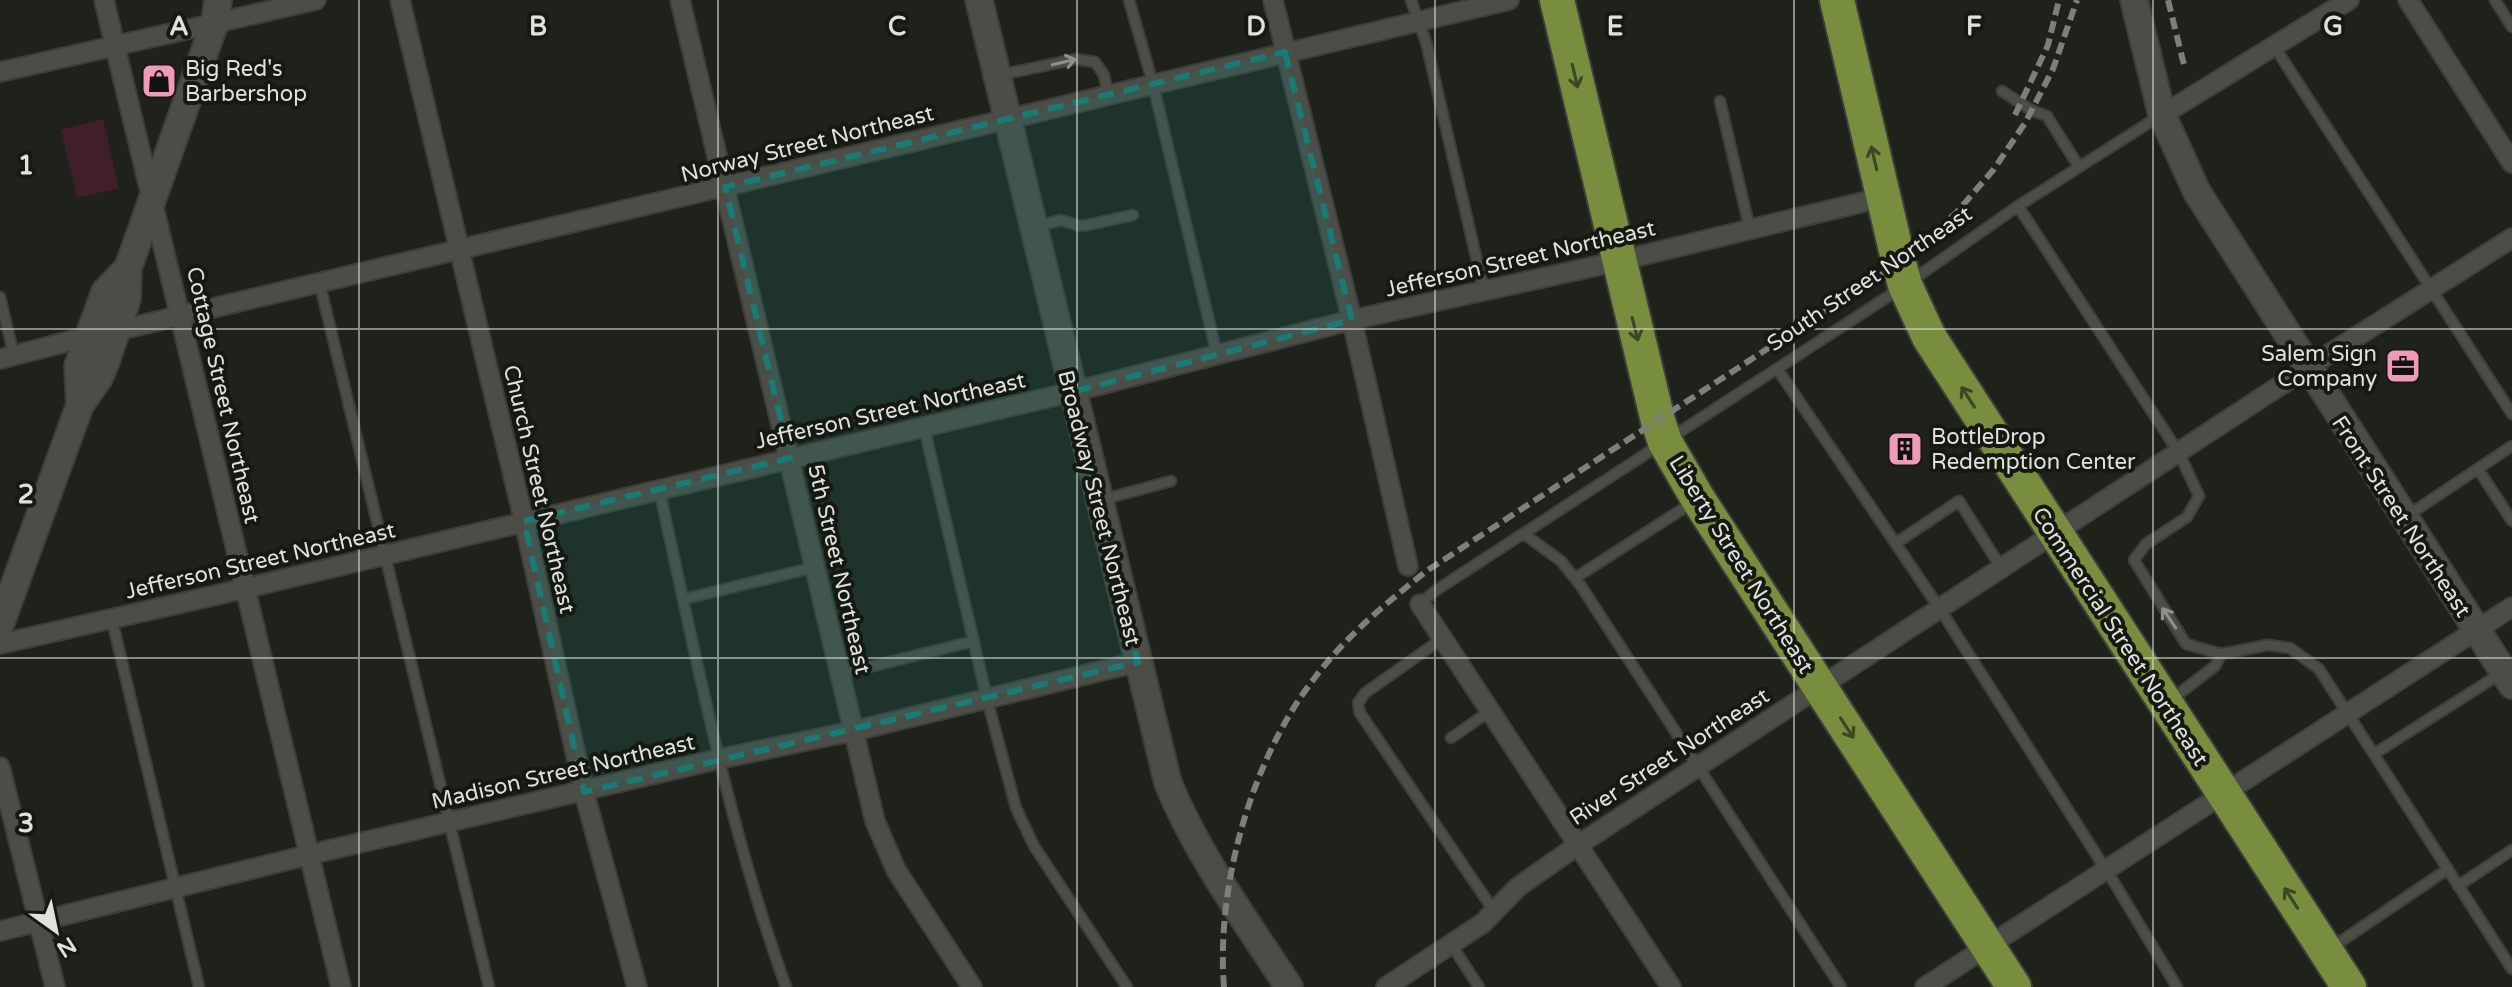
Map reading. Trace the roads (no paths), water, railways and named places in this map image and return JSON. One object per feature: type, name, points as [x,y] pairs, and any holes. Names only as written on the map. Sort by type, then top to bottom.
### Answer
[{"type":"highway","name":"Liberty Street Northeast","points":[[1557,0],[1665,442],[1698,499],[2014,987]]},
{"type":"highway","name":"Commercial Street Northeast","points":[[1837,0],[1905,285],[1929,337],[2349,987]]},
{"type":"street","name":"Cottage Street Northeast","points":[[104,0],[341,987]]},
{"type":"street","points":[[0,625],[80,405],[99,378],[116,331],[127,299],[128,268],[216,11],[233,0]]},
{"type":"street","points":[[0,72],[114,44],[216,11],[316,0]]},
{"type":"street","name":"Church Street Northeast","points":[[400,0],[524,521],[584,792],[637,987]]},
{"type":"street","name":"5th Street Northeast","points":[[680,0],[875,821],[886,852],[972,987]]},
{"type":"street","name":"Broadway Street Northeast","points":[[979,0],[1159,754],[1182,816],[1202,853],[1289,987]]},
{"type":"street","points":[[1273,0],[1352,320],[1408,566]]},
{"type":"street","name":"Norway Street Northeast","points":[[116,331],[182,318],[1509,0]]},
{"type":"street","name":"Front Street Northeast","points":[[2134,0],[2162,115],[2197,192],[2508,679]]},
{"type":"street","name":"South Street Northeast","points":[[2162,115],[2349,0]]},
{"type":"street","points":[[2408,0],[2512,163]]},
{"type":"street","name":"Jefferson Street Northeast","points":[[0,644],[245,589],[1072,392],[1352,320],[1619,261],[1884,197]]},
{"type":"street","name":"River Street Northeast","points":[[1386,987],[1483,923],[1518,887],[1578,845],[2307,368],[2512,238]]},
{"type":"street","points":[[80,405],[76,372],[105,292],[128,268]]},
{"type":"street","points":[[7,358],[89,336]]},
{"type":"street","points":[[1420,604],[1671,987]]},
{"type":"street","points":[[1925,987],[2512,607]]},
{"type":"street","name":"Madison Street Northeast","points":[[0,931],[308,855],[719,759],[854,731],[1138,662]]},
{"type":"street","points":[[0,767],[55,987]]},
{"type":"lane","points":[[1129,0],[1153,84],[1217,355]]},
{"type":"lane","points":[[1411,0],[1426,42],[1484,291]]},
{"type":"lane","points":[[2495,0],[2512,27]]},
{"type":"lane","points":[[2274,46],[2512,414]]},
{"type":"lane","points":[[997,75],[1076,59],[1095,62],[1104,75],[1108,95]]},
{"type":"lane","points":[[2002,91],[2031,110],[2047,116],[2079,167]]},
{"type":"lane","points":[[1720,101],[1750,230]]},
{"type":"lane","name":"South Street Northeast","points":[[1420,604],[1435,591],[1778,370],[2018,206],[2162,115]]},
{"type":"lane","points":[[2018,206],[2179,453],[2199,496],[2187,517],[2146,544],[2134,560],[2186,644],[2221,654],[2268,645],[2290,648],[2319,669],[2512,969]]},
{"type":"lane","points":[[1033,227],[1061,220],[1080,226],[1133,215]]},
{"type":"lane","points":[[320,285],[489,987]]},
{"type":"lane","points":[[0,297],[7,358]]},
{"type":"lane","points":[[1778,370],[1940,609],[2177,987]]},
{"type":"lane","points":[[924,427],[987,699],[1016,808],[1025,829],[1127,987]]},
{"type":"lane","points":[[2404,518],[2512,446]]},
{"type":"lane","points":[[2478,469],[2512,521]]},
{"type":"lane","points":[[1098,501],[1171,481]]},
{"type":"lane","points":[[659,489],[719,759],[758,910],[786,987]]},
{"type":"lane","points":[[1575,578],[1698,499]]},
{"type":"lane","points":[[1896,543],[1959,501],[2002,569]]},
{"type":"lane","points":[[1524,534],[1561,561],[1575,578],[1841,987]]},
{"type":"lane","points":[[684,599],[815,567]]},
{"type":"lane","points":[[112,620],[199,987]]},
{"type":"lane","points":[[1443,638],[1387,675],[1358,703],[1360,713],[1494,911]]},
{"type":"lane","points":[[841,674],[974,641]]},
{"type":"lane","points":[[2165,704],[2215,666],[2221,654]]},
{"type":"lane","points":[[2374,754],[2508,679]]},
{"type":"lane","points":[[1451,738],[1490,711]]},
{"type":"lane","points":[[2458,886],[2512,850]]},
{"type":"lane","points":[[2325,951],[2448,869]]},
{"type":"lane","points":[[1451,944],[1479,987]]},
{"type":"lane","points":[[2500,952],[2512,945]]},
{"type":"railway","points":[[2015,115],[2048,45],[2059,0]]},
{"type":"railway","points":[[1224,987],[1226,908],[1242,826],[1272,748],[1291,712],[1325,664],[1367,621],[1428,570],[1899,263],[1957,212],[1994,169],[2025,123],[2053,69],[2077,0]]},
{"type":"railway","points":[[2168,0],[2185,69]]},
{"type":"place","name":"Big Red's Barbershop","points":[[159,81]]},
{"type":"place","name":"Salem Sign Company","points":[[2403,366]]},
{"type":"place","name":"BottleDrop Redemption Center","points":[[1905,449]]}]
